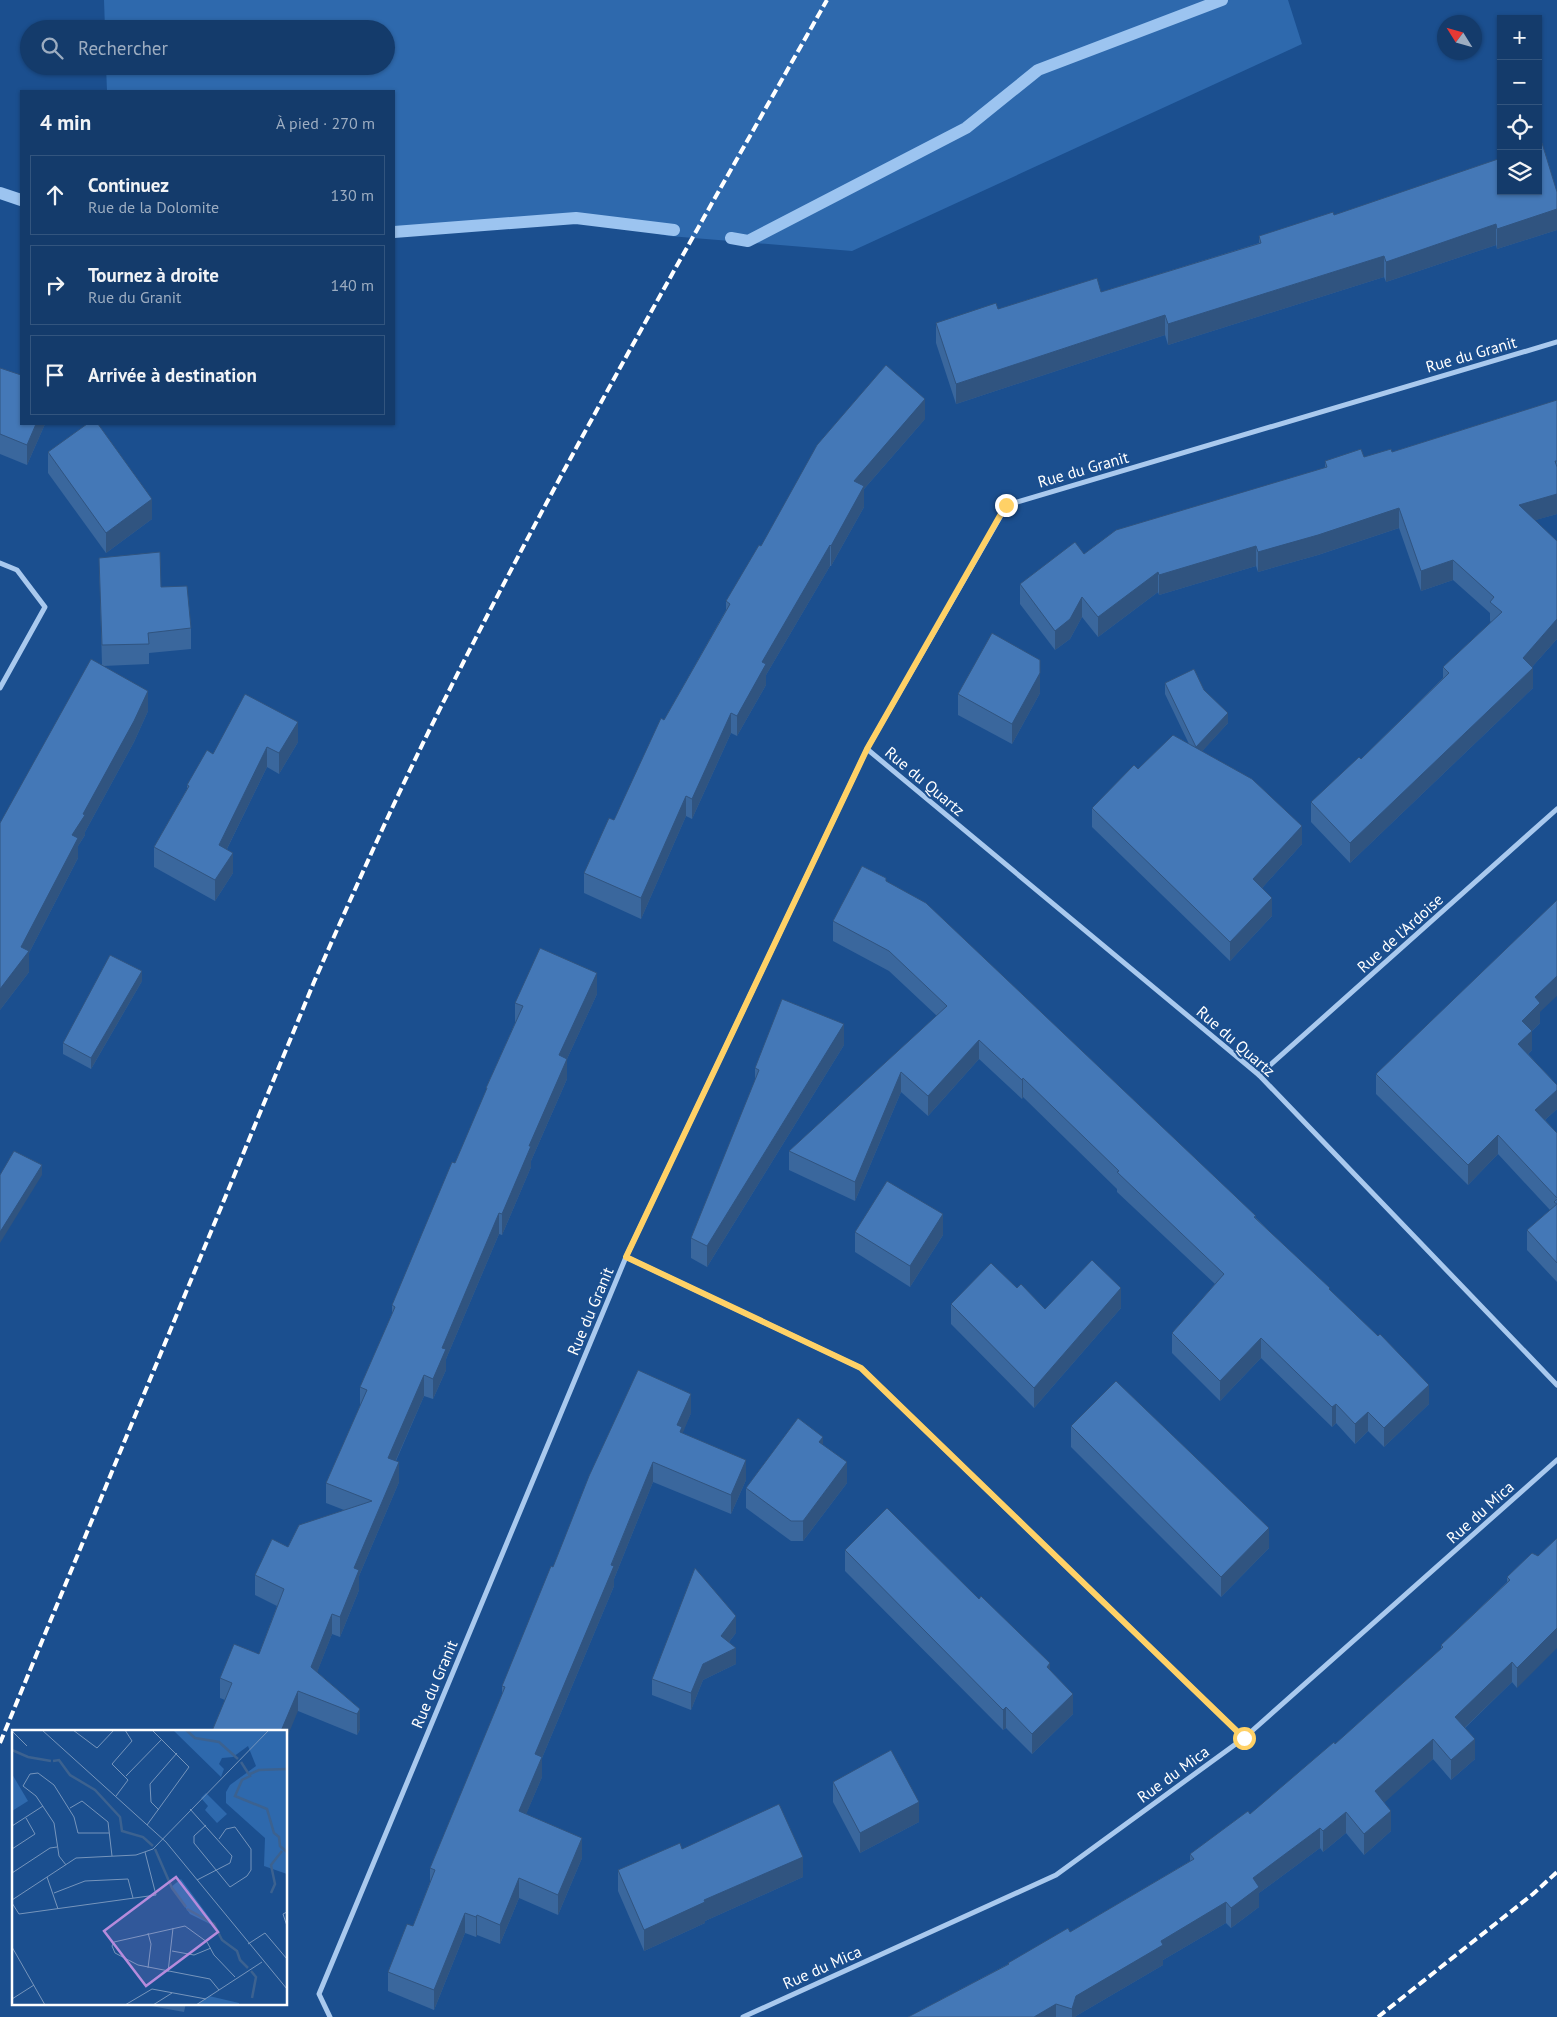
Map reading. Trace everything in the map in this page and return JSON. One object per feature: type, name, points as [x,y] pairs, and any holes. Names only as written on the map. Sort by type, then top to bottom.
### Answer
[{"type":"street","name":"Rue du Granit","points":[[330,2017],[319,1994],[626,1257],[867,749],[1006,505],[1557,342]]},
{"type":"street","points":[[0,563],[17,570],[45,606],[0,688]]},
{"type":"street","name":"Rue du Quartz","points":[[867,749],[1259,1075],[1557,1385]]},
{"type":"street","name":"Rue de l'Ardoise","points":[[1259,1075],[1557,809]]},
{"type":"street","points":[[626,1257],[861,1368],[1244,1738]]},
{"type":"street","name":"Rue du Mica","points":[[743,2017],[1056,1875],[1244,1738],[1557,1460]]},
{"type":"shaded area","points":[[104,0],[1288,0],[1302,44],[852,251],[669,236],[576,218],[395,232],[395,90],[107,90],[106,75],[395,75],[395,20],[105,20]]},
{"type":"building","points":[[1542,143],[1557,192],[1557,209],[1497,229],[1496,224],[1386,262],[1384,256],[1168,324],[1165,315],[956,384],[936,323],[996,303],[998,309],[1097,278],[1101,292],[1261,243],[1259,236],[1333,212],[1334,215],[1497,159],[1497,195],[1542,195]]},
{"type":"building","points":[[886,365],[925,399],[854,481],[864,486],[831,546],[762,662],[766,664],[737,716],[731,713],[692,799],[686,796],[641,898],[584,873],[609,818],[614,820],[661,718],[664,720],[730,604],[726,601],[759,545],[761,546],[817,445]]},
{"type":"building","points":[[0,368],[20,375],[20,425],[36,425],[27,445],[0,434]]},
{"type":"building","points":[[1557,400],[1557,461],[1555,461],[1557,467],[1557,494],[1519,505],[1557,541],[1557,619],[1523,658],[1533,668],[1350,843],[1311,802],[1359,757],[1361,759],[1449,673],[1443,667],[1502,612],[1490,602],[1494,597],[1453,560],[1421,571],[1399,508],[1318,535],[1258,552],[1256,546],[1159,575],[1158,572],[1098,617],[1082,597],[1070,619],[1055,631],[1020,584],[1075,542],[1084,554],[1116,530],[1327,467],[1325,461],[1361,449],[1364,457],[1391,449],[1392,452]]},
{"type":"building","points":[[86,425],[99,425],[152,499],[106,533],[48,452]]},
{"type":"building","points":[[160,552],[161,587],[187,586],[191,628],[148,633],[149,644],[102,645],[99,558]]},
{"type":"building","points":[[992,633],[1040,660],[1040,673],[1012,724],[958,694]]},
{"type":"building","points":[[91,659],[148,691],[134,721],[83,814],[85,815],[72,835],[78,838],[21,947],[29,951],[0,989],[0,823]]},
{"type":"building","points":[[1194,669],[1204,690],[1228,713],[1196,747],[1165,683]]},
{"type":"building","points":[[245,694],[298,722],[279,753],[267,747],[219,845],[233,853],[215,880],[154,847],[207,750],[213,754]]},
{"type":"building","points":[[1173,735],[1252,779],[1302,826],[1253,879],[1272,898],[1230,942],[1092,808],[1134,765],[1138,769]]},
{"type":"building","points":[[862,866],[886,878],[886,881],[926,903],[1256,1216],[1254,1217],[1378,1336],[1380,1334],[1429,1385],[1384,1428],[1368,1412],[1355,1424],[1336,1404],[1332,1407],[1261,1338],[1220,1381],[1172,1333],[1224,1274],[1117,1172],[1119,1171],[1023,1078],[1022,1080],[979,1040],[928,1096],[901,1072],[855,1182],[789,1151],[947,1006],[889,951],[833,921]]},
{"type":"building","points":[[1557,900],[1557,976],[1535,997],[1540,1003],[1522,1021],[1532,1031],[1518,1044],[1557,1085],[1557,1090],[1535,1110],[1557,1133],[1557,1198],[1498,1135],[1468,1165],[1376,1074]]},
{"type":"building","points":[[540,948],[597,973],[559,1055],[567,1059],[502,1214],[499,1213],[442,1348],[446,1349],[433,1379],[424,1375],[388,1458],[399,1462],[354,1568],[359,1570],[340,1617],[332,1614],[311,1667],[360,1709],[357,1714],[298,1691],[281,1730],[212,1730],[232,1683],[220,1678],[234,1644],[259,1654],[284,1589],[255,1575],[272,1539],[288,1547],[299,1525],[372,1501],[326,1483],[367,1390],[360,1387],[395,1307],[392,1305],[452,1162],[455,1163],[523,1006],[515,1003]]},
{"type":"building","points":[[110,955],[142,971],[91,1058],[63,1043]]},
{"type":"building","points":[[782,999],[844,1024],[707,1246],[691,1238],[759,1070],[755,1068]]},
{"type":"building","points":[[14,1151],[42,1165],[0,1232],[0,1175]]},
{"type":"building","points":[[887,1181],[943,1214],[910,1266],[855,1232]]},
{"type":"building","points":[[1557,1204],[1557,1263],[1527,1230]]},
{"type":"building","points":[[1092,1260],[1121,1288],[1034,1388],[951,1304],[991,1263],[1017,1288],[1021,1284],[1045,1309]]},
{"type":"building","points":[[638,1370],[691,1394],[677,1425],[682,1427],[680,1432],[746,1460],[731,1495],[653,1462],[611,1565],[614,1566],[535,1754],[542,1757],[519,1811],[582,1838],[558,1895],[519,1878],[500,1925],[477,1915],[476,1917],[465,1913],[434,1990],[388,1972],[407,1924],[413,1926],[435,1870],[430,1868],[505,1687],[502,1686],[551,1566],[553,1567],[589,1476]]},
{"type":"building","points":[[1116,1381],[1269,1528],[1221,1577],[1071,1426]]},
{"type":"building","points":[[798,1418],[823,1437],[819,1442],[847,1462],[803,1521],[791,1521],[746,1488]]},
{"type":"building","points":[[887,1508],[979,1599],[981,1596],[1050,1663],[1047,1667],[1073,1694],[1032,1734],[1006,1707],[1003,1710],[845,1550]]},
{"type":"building","points":[[1557,1538],[1557,1628],[1517,1668],[1512,1662],[1455,1717],[1475,1739],[1451,1760],[1433,1739],[1375,1791],[1391,1811],[1364,1834],[1346,1812],[1323,1831],[1320,1828],[1253,1878],[1259,1887],[1231,1908],[1226,1902],[1161,1941],[1163,1945],[1076,1996],[1072,2009],[1056,2004],[1034,2017],[908,2017],[1009,1964],[1068,1928],[1070,1932],[1194,1859],[1190,1854],[1248,1811],[1250,1814],[1334,1742],[1335,1744],[1443,1647],[1441,1645],[1510,1580],[1507,1577],[1532,1553],[1538,1556]]},
{"type":"building","points":[[695,1568],[736,1616],[721,1636],[736,1648],[703,1664],[691,1693],[652,1679]]},
{"type":"building","points":[[891,1750],[919,1802],[860,1833],[833,1782]]},
{"type":"building","points":[[779,1804],[803,1857],[704,1900],[705,1902],[644,1930],[618,1870],[680,1843],[682,1849]]},
{"type":"waterway","points":[[731,238],[748,241],[966,128],[1038,70],[1222,0]]},
{"type":"waterway","points":[[0,193],[20,200]]},
{"type":"waterway","points":[[395,232],[576,218],[674,230]]},
{"type":"railway","points":[[0,1743],[314,982],[368,860],[425,739],[570,459],[827,0]]},
{"type":"railway","points":[[1378,2017],[1533,1894],[1557,1872]]},
{"type":"route","points":[[1006,505],[867,749],[626,1257],[861,1368],[1244,1738]]}]
